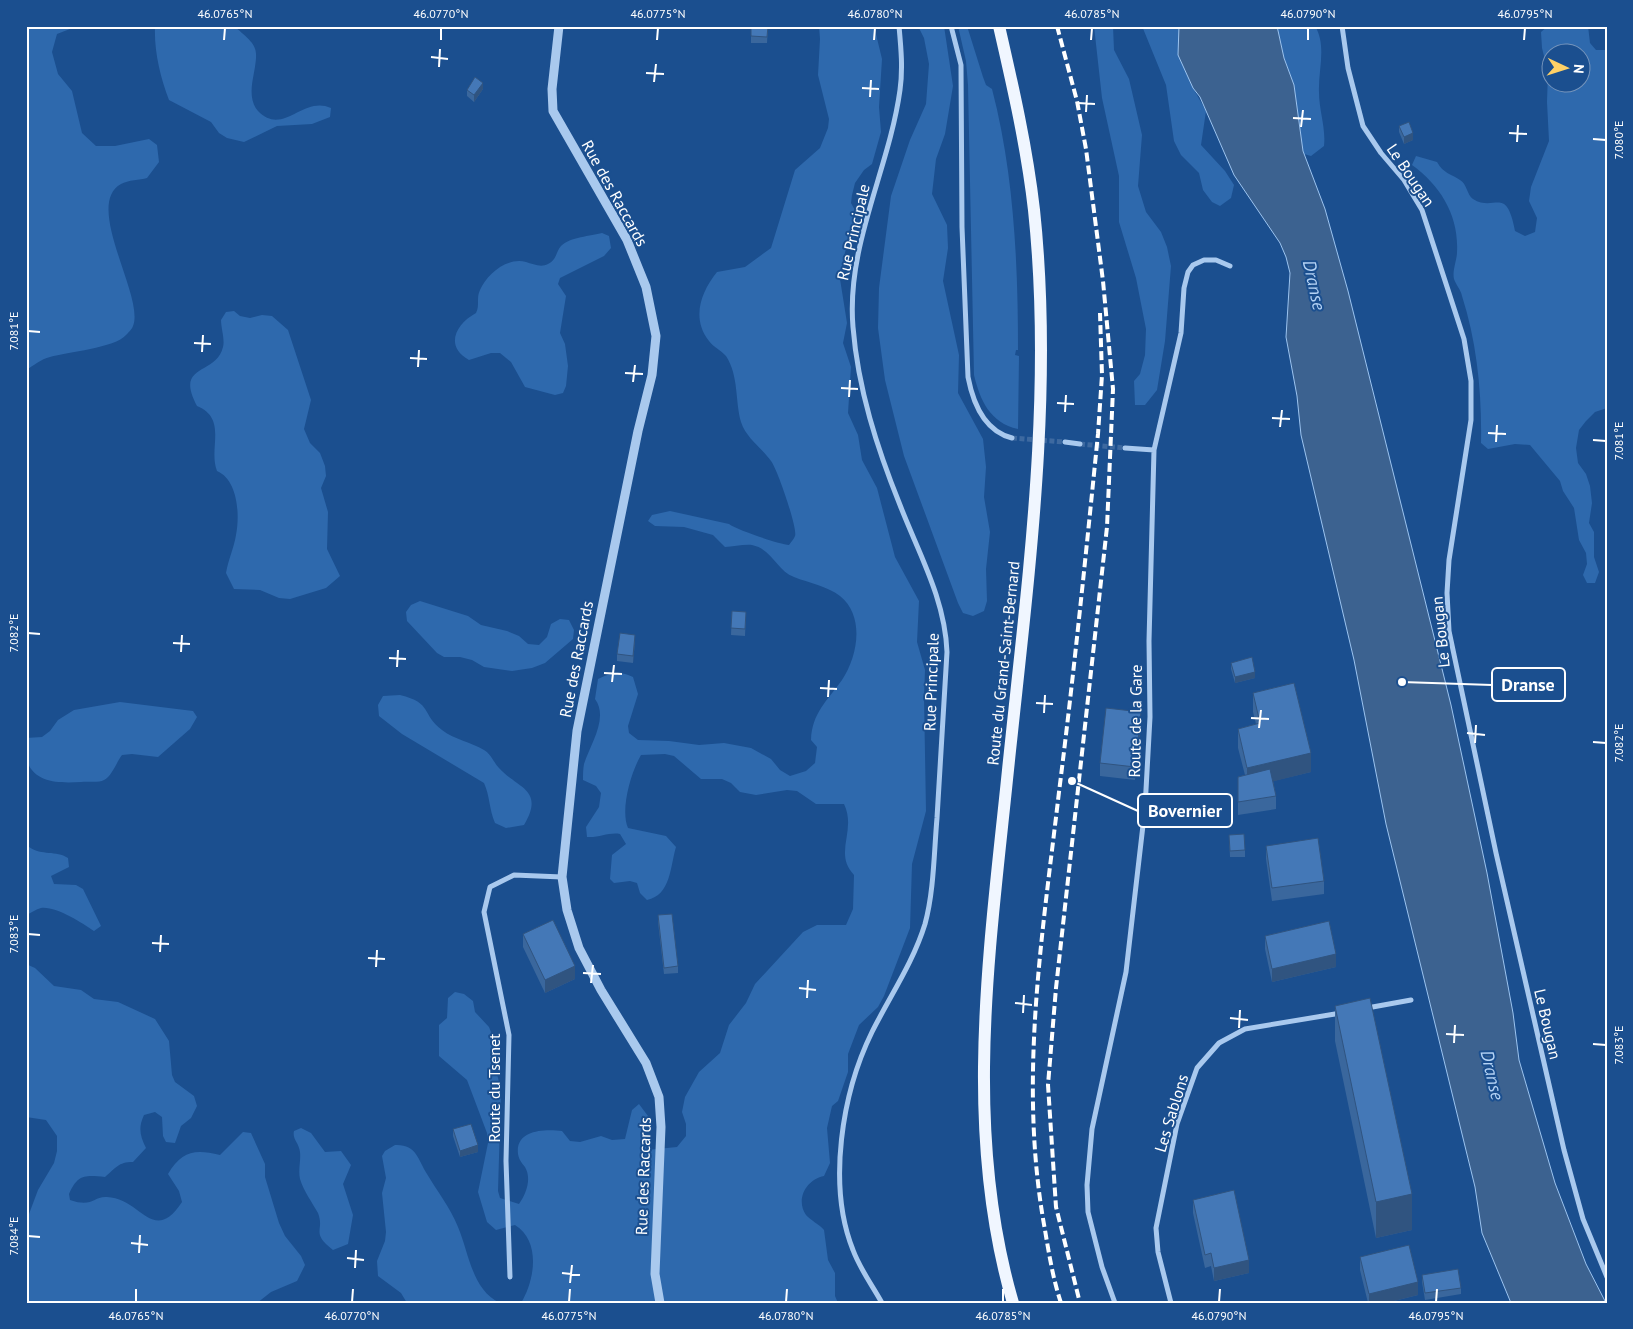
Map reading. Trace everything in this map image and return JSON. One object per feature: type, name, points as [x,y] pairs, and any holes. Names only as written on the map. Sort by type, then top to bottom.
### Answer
[{"type":"main road","name":"Route du Grand-Saint-Bernard","points":[[999,26],[1027,158],[1038,262],[1041,336],[1035,503],[988,973],[984,1062],[984,1120],[987,1163],[999,1248],[1012,1303]]},
{"type":"street","name":"Rue des Raccards","points":[[559,26],[552,90],[554,111],[627,240],[646,287],[656,336],[652,375],[638,431],[577,731],[562,877],[567,910],[579,948],[601,990],[646,1063],[659,1097],[661,1127],[655,1274],[660,1303]]},
{"type":"street","name":"Rue Principale","points":[[882,1303],[859,1262],[846,1224],[841,1190],[841,1148],[853,1080],[863,1052],[912,958],[925,923],[936,829],[947,652],[946,629],[940,604],[884,463],[866,407],[853,325],[853,291],[856,263],[877,180],[886,155],[900,90],[902,58],[899,26]]},
{"type":"street","points":[[951,26],[961,65],[962,227],[968,377],[973,398],[987,423],[1002,435],[1012,438]]},
{"type":"street","name":"Le Bougan","points":[[1342,26],[1348,68],[1363,126],[1381,153],[1404,180],[1422,210],[1464,339],[1471,381],[1471,420],[1449,560],[1447,593],[1449,631],[1486,806],[1564,1150],[1583,1219],[1607,1277]]},
{"type":"street","name":"Route de la Gare","points":[[1114,1303],[1102,1267],[1088,1212],[1087,1185],[1092,1130],[1126,972],[1145,808],[1150,717],[1148,641],[1154,450],[1181,333],[1184,288],[1188,272],[1194,265],[1204,260],[1216,260],[1230,266]]},
{"type":"street","points":[[1065,442],[1080,444]]},
{"type":"street","points":[[1125,448],[1154,450]]},
{"type":"street","name":"Route du Tsenet","points":[[510,1277],[506,1161],[509,1035],[484,912],[490,887],[514,875],[562,877]]},
{"type":"street","points":[[1357,1010],[1411,1000]]},
{"type":"street","name":"Les Sablons","points":[[1171,1303],[1158,1252],[1156,1228],[1177,1124],[1197,1068],[1219,1043],[1245,1029],[1347,1011]]},
{"type":"shaded area","points":[[26,26],[85,26],[75,27],[57,34],[52,52],[58,74],[72,91],[82,133],[96,146],[115,146],[149,139],[157,145],[159,162],[147,178],[121,184],[111,195],[109,211],[111,231],[131,295],[134,312],[132,328],[126,335],[112,343],[47,358],[26,370]]},
{"type":"shaded area","points":[[155,26],[234,26],[248,38],[255,48],[256,59],[252,95],[258,111],[267,118],[276,120],[321,105],[331,108],[330,117],[312,124],[277,126],[244,142],[227,138],[219,133],[211,122],[169,100],[158,63]]},
{"type":"shaded area","points":[[819,26],[874,26],[882,59],[879,107],[881,132],[872,164],[864,170],[855,183],[851,203],[857,214],[858,226],[854,239],[849,242],[845,252],[840,279],[847,323],[843,343],[851,367],[848,413],[858,435],[862,460],[877,488],[895,557],[919,601],[917,642],[925,670],[926,811],[912,864],[910,928],[884,996],[878,1007],[859,1025],[848,1054],[848,1072],[838,1101],[832,1106],[827,1128],[830,1163],[824,1176],[812,1181],[802,1196],[803,1209],[806,1215],[824,1230],[828,1260],[835,1273],[835,1296],[838,1303],[521,1303],[530,1283],[533,1261],[532,1251],[529,1241],[515,1225],[496,1230],[487,1222],[478,1192],[488,1143],[487,1133],[467,1080],[439,1056],[439,1025],[447,1018],[448,998],[455,992],[464,994],[473,1001],[475,1012],[489,1027],[496,1045],[495,1066],[501,1090],[498,1191],[500,1198],[519,1204],[526,1191],[528,1176],[518,1156],[518,1146],[526,1135],[533,1132],[562,1131],[570,1141],[580,1142],[601,1136],[612,1140],[625,1139],[632,1110],[639,1104],[648,1116],[644,1142],[647,1150],[677,1147],[686,1136],[686,1124],[682,1112],[685,1097],[699,1072],[720,1053],[729,1025],[746,1003],[755,984],[803,932],[817,925],[846,925],[853,909],[854,875],[848,867],[845,858],[848,823],[844,804],[816,804],[797,791],[787,790],[756,795],[740,792],[731,783],[722,779],[701,779],[674,756],[665,754],[641,755],[634,771],[626,801],[625,811],[628,828],[666,836],[676,847],[671,871],[665,886],[655,897],[647,900],[640,893],[637,883],[630,881],[614,883],[610,879],[612,855],[626,844],[620,834],[587,837],[586,827],[599,807],[601,793],[596,786],[583,780],[584,764],[599,723],[599,706],[595,699],[598,679],[619,673],[633,677],[638,694],[628,726],[629,733],[638,740],[669,741],[699,745],[724,743],[751,748],[771,759],[780,770],[790,776],[806,771],[815,763],[817,747],[811,740],[814,722],[821,708],[842,680],[852,660],[855,648],[856,625],[848,604],[840,596],[824,587],[788,574],[770,555],[759,547],[749,545],[725,547],[713,535],[684,527],[655,526],[648,521],[652,515],[670,511],[729,524],[749,533],[789,545],[795,536],[790,511],[774,466],[743,428],[739,414],[735,380],[730,364],[726,356],[711,343],[704,332],[699,314],[706,288],[717,272],[745,267],[771,248],[795,170],[820,148],[828,128],[829,119],[818,75]]},
{"type":"shaded area","points":[[918,26],[944,26],[953,86],[945,134],[936,159],[932,194],[947,225],[948,248],[943,281],[959,355],[958,393],[983,439],[986,467],[984,497],[990,532],[986,569],[987,601],[984,611],[973,616],[963,613],[958,603],[904,456],[885,380],[878,328],[879,288],[891,196],[910,140],[926,104],[929,64],[924,38]]},
{"type":"shaded area","points":[[958,26],[967,26],[986,85],[992,89],[1010,186],[1016,251],[1018,350],[1016,350],[1015,355],[1019,356],[1018,429],[1000,422],[993,416],[979,393],[974,375],[968,85],[966,61]]},
{"type":"shaded area","points":[[1094,26],[1113,26],[1114,50],[1129,79],[1142,135],[1138,186],[1146,212],[1161,232],[1167,247],[1171,266],[1165,341],[1157,390],[1145,405],[1135,405],[1134,381],[1140,374],[1145,355],[1146,329],[1136,278],[1119,222],[1119,176],[1102,98]]},
{"type":"shaded area","points":[[1142,26],[1179,26],[1179,37],[1193,88],[1206,111],[1201,145],[1225,171],[1234,185],[1231,198],[1220,206],[1212,202],[1203,190],[1199,173],[1181,155],[1174,141],[1166,85]]},
{"type":"shaded area","points":[[1277,26],[1315,26],[1319,34],[1321,58],[1319,99],[1324,146],[1311,156],[1304,154],[1294,85],[1284,58]]},
{"type":"shaded area","points":[[1548,26],[1588,26],[1590,42],[1542,42],[1541,32]]},
{"type":"shaded area","points":[[1590,43],[1596,50],[1607,50],[1607,408],[1595,412],[1579,430],[1576,448],[1578,463],[1586,474],[1590,486],[1592,503],[1589,523],[1594,532],[1594,557],[1599,572],[1595,583],[1587,583],[1583,575],[1587,564],[1586,553],[1579,540],[1574,508],[1563,491],[1560,481],[1530,445],[1515,444],[1488,449],[1481,443],[1478,368],[1467,314],[1454,276],[1457,252],[1455,226],[1440,192],[1432,182],[1412,165],[1416,156],[1437,162],[1445,171],[1462,182],[1473,199],[1481,202],[1504,204],[1512,217],[1515,231],[1525,236],[1535,232],[1537,218],[1529,201],[1531,187],[1549,141],[1547,92],[1590,92]]},
{"type":"shaded area","points":[[602,233],[609,236],[611,248],[604,256],[560,278],[558,284],[566,296],[560,333],[565,344],[568,366],[566,386],[563,393],[555,395],[525,387],[511,362],[500,353],[491,353],[469,360],[461,354],[455,342],[458,329],[476,313],[478,296],[487,278],[505,264],[512,262],[519,261],[543,266],[555,258],[559,248],[565,243]]},
{"type":"shaded area","points":[[234,311],[240,316],[250,318],[262,315],[272,316],[288,330],[311,400],[304,429],[310,443],[320,453],[325,466],[326,476],[321,488],[328,512],[327,549],[340,576],[326,588],[290,599],[279,598],[260,590],[234,589],[226,573],[237,527],[236,499],[229,482],[217,471],[214,453],[215,426],[212,418],[197,406],[191,392],[190,383],[193,376],[219,356],[223,347],[221,320],[226,312]]},
{"type":"shaded area","points":[[420,601],[468,616],[481,625],[507,631],[519,636],[528,644],[539,645],[547,637],[551,624],[560,619],[569,620],[574,630],[573,639],[545,663],[532,668],[512,671],[484,667],[472,660],[460,657],[444,657],[437,653],[407,621],[406,612],[411,605]]},
{"type":"shaded area","points":[[400,695],[422,705],[431,719],[442,730],[486,752],[506,775],[526,791],[532,804],[524,825],[506,828],[495,823],[484,783],[402,734],[379,716],[378,705],[383,696]]},
{"type":"shaded area","points":[[120,702],[193,711],[197,717],[190,729],[158,757],[132,754],[122,755],[109,776],[102,781],[57,782],[42,778],[31,769],[26,756],[26,738],[42,737],[50,731],[58,720],[74,710]]},
{"type":"shaded area","points":[[26,829],[29,847],[34,850],[59,854],[68,858],[69,867],[51,876],[54,884],[76,885],[83,889],[101,926],[94,931],[69,916],[47,908],[41,908],[26,915]]},
{"type":"shaded area","points":[[26,964],[35,968],[54,986],[81,990],[94,999],[118,1002],[155,1019],[169,1041],[172,1075],[175,1082],[194,1096],[197,1106],[191,1118],[181,1126],[175,1143],[166,1142],[163,1136],[162,1117],[155,1112],[144,1115],[140,1132],[146,1148],[133,1162],[120,1164],[105,1177],[87,1176],[79,1179],[69,1194],[70,1200],[84,1203],[102,1197],[119,1199],[154,1220],[163,1220],[172,1214],[182,1202],[179,1191],[168,1174],[178,1160],[196,1152],[220,1155],[243,1132],[251,1133],[265,1164],[265,1177],[279,1223],[285,1236],[301,1256],[305,1265],[297,1281],[271,1292],[257,1303],[26,1303],[26,1222],[38,1190],[54,1163],[57,1151],[57,1136],[46,1120],[26,1117]]},
{"type":"shaded area","points":[[301,1128],[311,1133],[325,1152],[341,1151],[351,1165],[343,1184],[353,1215],[348,1244],[333,1250],[320,1235],[318,1213],[300,1179],[300,1152],[294,1131]]},
{"type":"shaded area","points":[[395,1145],[408,1147],[416,1154],[455,1220],[477,1280],[491,1297],[500,1303],[407,1303],[401,1293],[378,1276],[377,1261],[385,1241],[386,1232],[382,1193],[386,1178],[382,1156],[385,1151]]},
{"type":"water","name":"Dranse","points":[[1179,26],[1277,26],[1284,58],[1294,85],[1303,151],[1325,209],[1348,291],[1451,705],[1487,873],[1513,1013],[1519,1060],[1555,1183],[1586,1264],[1606,1303],[1511,1303],[1482,1233],[1475,1187],[1386,824],[1354,660],[1301,435],[1297,396],[1286,337],[1290,273],[1286,257],[1280,243],[1234,175],[1200,97],[1193,88],[1178,55]]},
{"type":"building","points":[[751,26],[768,26],[767,37],[751,36]]},
{"type":"building","points":[[475,77],[483,83],[474,95],[467,90]]},
{"type":"building","points":[[1409,122],[1413,133],[1404,137],[1399,126]]},
{"type":"building","points":[[732,611],[746,612],[745,629],[731,628]]},
{"type":"building","points":[[620,633],[635,635],[633,656],[617,654]]},
{"type":"building","points":[[1252,657],[1255,672],[1235,677],[1231,663]]},
{"type":"building","points":[[1294,683],[1311,753],[1247,768],[1238,729],[1260,723],[1253,693]]},
{"type":"building","points":[[1106,708],[1141,712],[1135,767],[1100,763]]},
{"type":"building","points":[[1270,769],[1276,796],[1238,802],[1238,777]]},
{"type":"building","points":[[1244,834],[1245,850],[1230,851],[1229,835]]},
{"type":"building","points":[[1318,838],[1324,881],[1272,888],[1266,846]]},
{"type":"building","points":[[672,914],[678,966],[664,968],[658,915]]},
{"type":"building","points":[[553,920],[575,966],[545,980],[523,934]]},
{"type":"building","points":[[1329,921],[1336,954],[1272,969],[1265,936]]},
{"type":"building","points":[[1370,998],[1412,1194],[1376,1202],[1335,1006]]},
{"type":"building","points":[[471,1124],[478,1145],[460,1151],[453,1129]]},
{"type":"building","points":[[1234,1190],[1249,1260],[1214,1268],[1211,1253],[1205,1255],[1193,1200]]},
{"type":"building","points":[[1409,1245],[1418,1282],[1369,1294],[1360,1257]]},
{"type":"building","points":[[1458,1269],[1461,1288],[1425,1293],[1422,1275]]},
{"type":"tunnel","points":[[1012,438],[1065,442]]},
{"type":"tunnel","points":[[1080,444],[1125,448]]},
{"type":"railway","points":[[1057,26],[1077,101],[1086,149],[1103,281],[1113,389],[1107,527],[1056,988],[1048,1085],[1056,1207],[1080,1303]]},
{"type":"railway","points":[[1061,1303],[1050,1257],[1037,1175],[1033,1120],[1033,1066],[1040,956],[1075,658],[1098,434],[1102,375],[1100,313]]},
{"type":"place","name":"Dranse","points":[[1402,682]]},
{"type":"place","name":"Bovernier","points":[[1072,781]]}]
